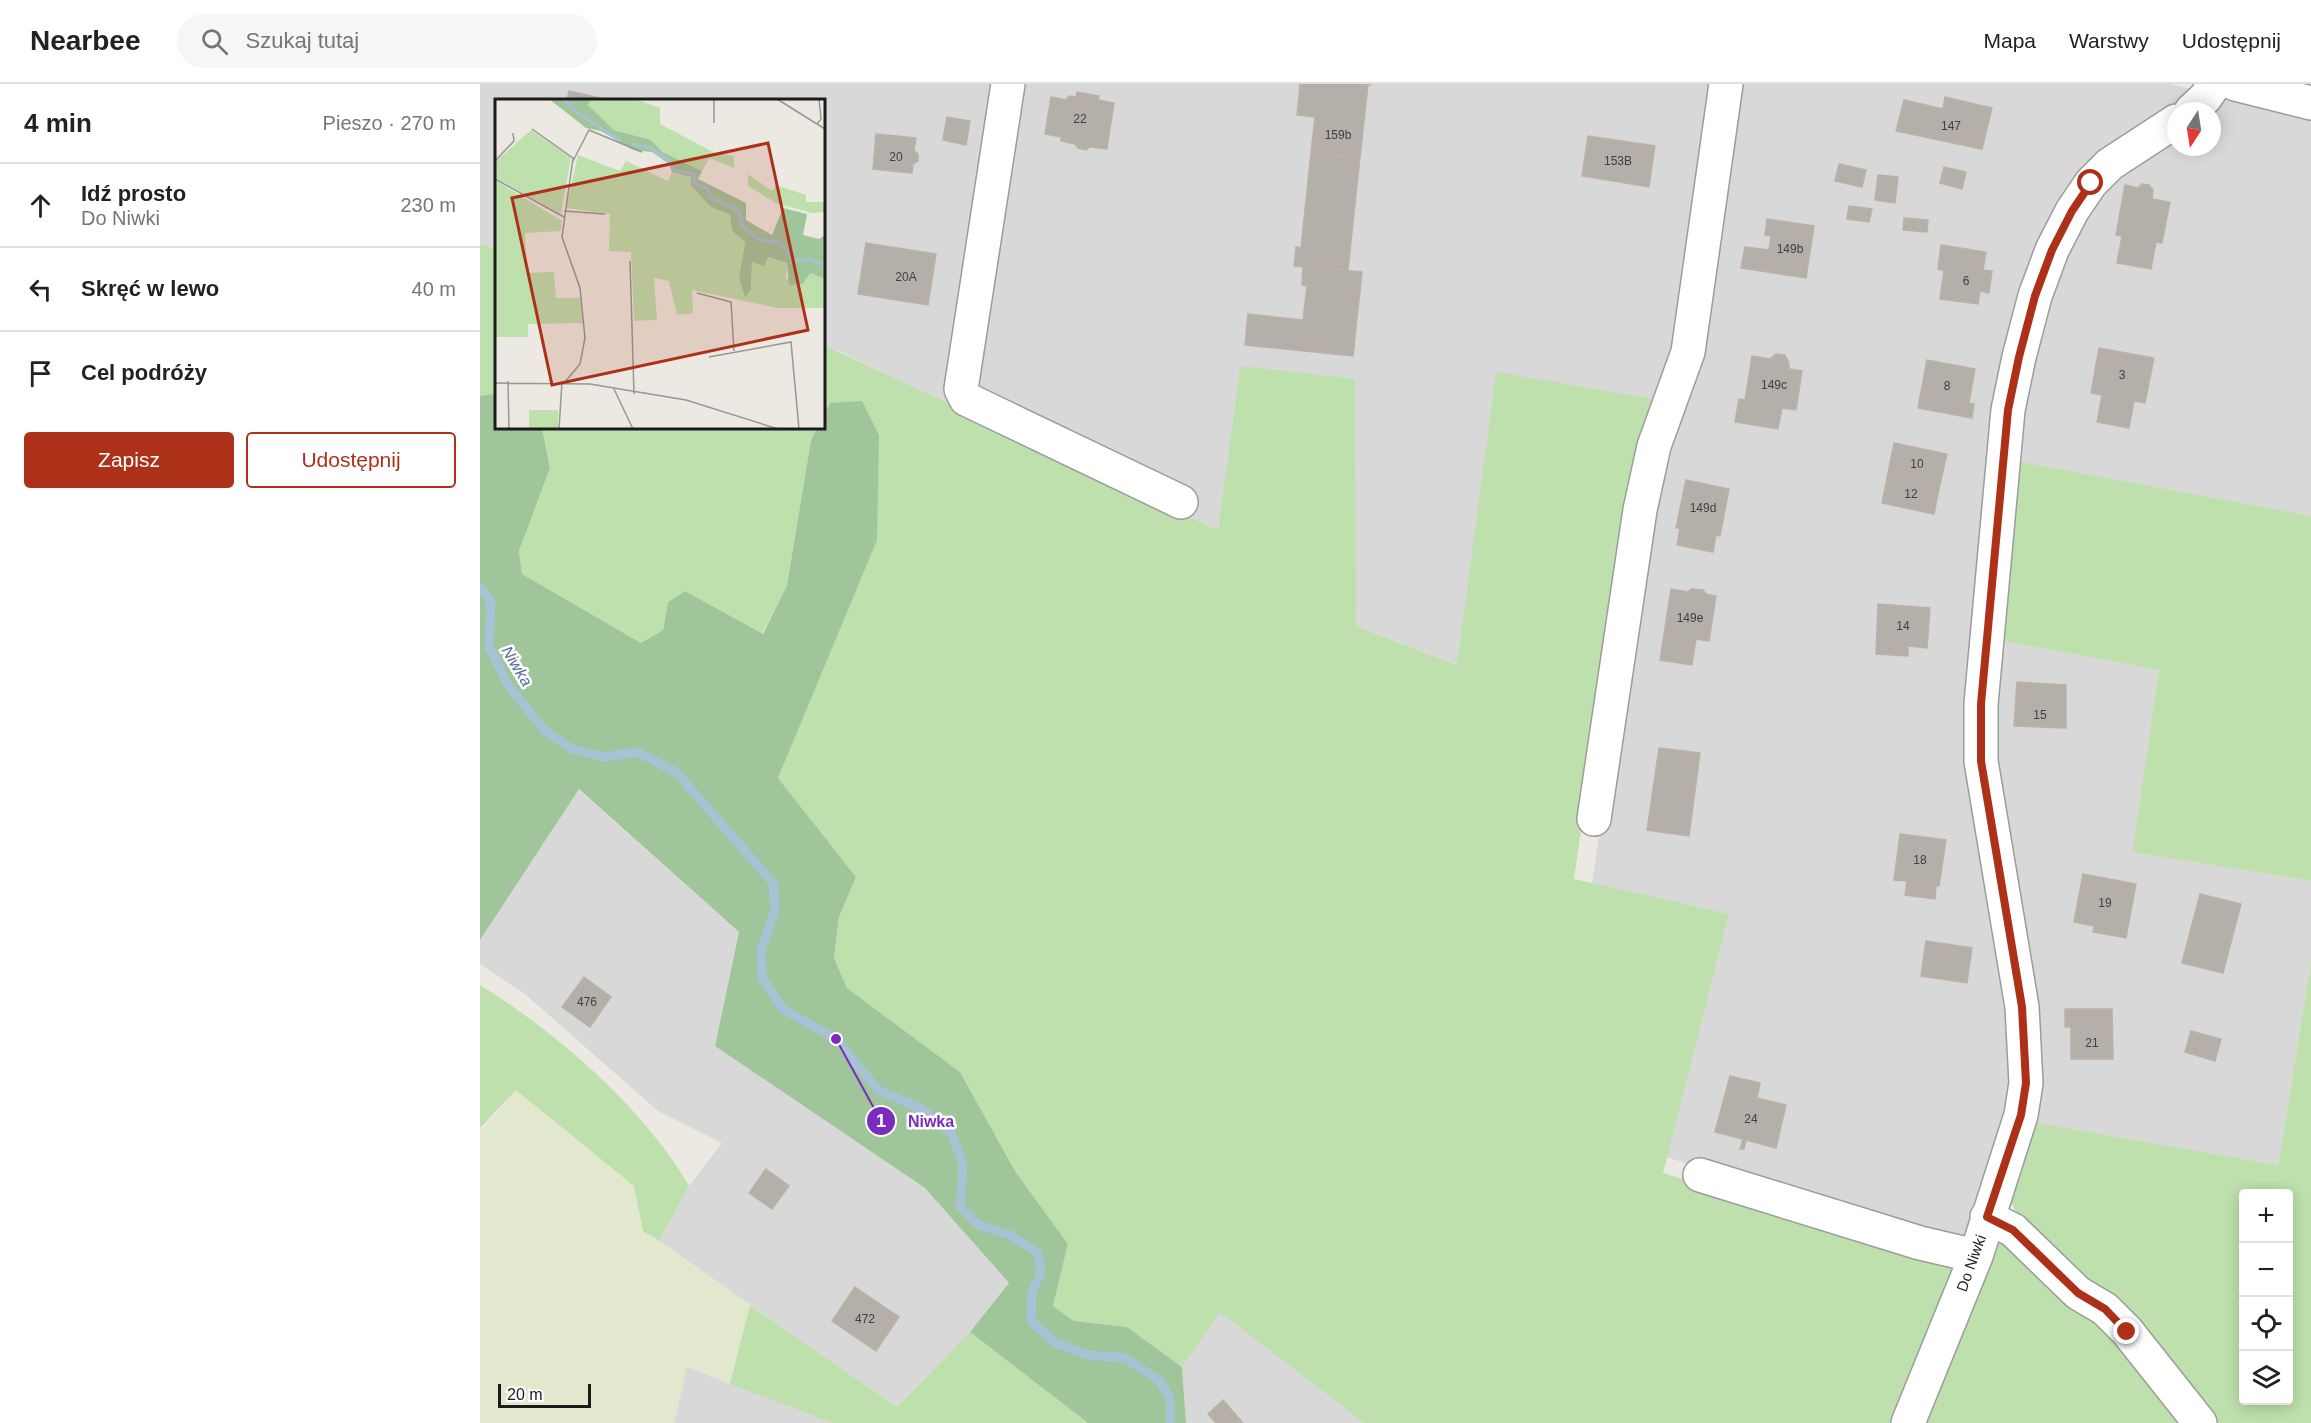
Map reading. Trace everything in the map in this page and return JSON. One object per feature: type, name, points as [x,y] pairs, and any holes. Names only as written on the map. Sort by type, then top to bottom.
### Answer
[{"type":"street","points":[[1008,84],[961,389],[966,399],[1181,502]]},
{"type":"street","points":[[1594,819],[1640,510],[1654,446],[1688,352],[1726,84]]},
{"type":"street","points":[[2201,102],[2233,84],[2311,103]]},
{"type":"street","name":"Do Niwki","points":[[1908,1423],[1976,1256],[2021,1115],[2026,1083],[2022,1007],[1981,761],[1981,704],[2008,410],[2035,296],[2052,250],[2072,211],[2091,183],[2110,164],[2167,127]]},
{"type":"street","points":[[1700,1175],[1920,1243],[1976,1256]]},
{"type":"street","points":[[1987,1217],[2013,1230],[2078,1293],[2105,1309],[2127,1332],[2200,1423]]},
{"type":"shaded area","points":[[480,84],[998,84],[948,404],[825,345],[825,99],[495,99],[495,248],[480,245]]},
{"type":"shaded area","points":[[1019,84],[1716,84],[1675,347],[1655,399],[1496,373],[1458,665],[1356,626],[1354,379],[1240,367],[1218,530],[1187,515],[976,393]]},
{"type":"shaded area","points":[[1736,84],[2170,84],[2195,90],[2183,102],[2167,102],[2167,119],[2045,244],[1974,704],[2019,1079],[1976,1226],[1961,1236],[1917,1234],[1666,1157],[1729,914],[1592,884],[1648,509]]},
{"type":"shaded area","points":[[2233,99],[2311,117],[2311,516],[2012,460],[2041,298],[2095,188],[2167,136],[2167,156],[2221,156],[2220,102]]},
{"type":"shaded area","points":[[1994,639],[2159,670],[2134,852],[2311,881],[2311,963],[2278,1165],[2026,1121],[1988,760]]},
{"type":"shaded area","points":[[578,789],[739,932],[715,1046],[925,1188],[1009,1283],[970,1332],[897,1407],[659,1241],[689,1186],[722,1143],[658,1111],[526,995],[480,964],[480,940]]},
{"type":"shaded area","points":[[1220,1311],[1364,1423],[1186,1423],[1182,1367]]},
{"type":"shaded area","points":[[687,1366],[833,1423],[674,1423]]},
{"type":"green space","points":[[480,245],[495,248],[495,396],[480,396]]},
{"type":"green space","points":[[825,345],[1218,530],[1240,366],[1355,379],[1356,626],[1457,665],[1496,372],[1655,399],[1629,499],[1574,879],[1729,914],[1663,1173],[1940,1256],[1955,1275],[1897,1423],[1364,1423],[1220,1312],[1182,1367],[1127,1327],[1074,1321],[1053,1306],[1068,1244],[1015,1171],[960,1072],[847,988],[834,958],[839,917],[856,877],[778,778],[805,712],[830,403],[825,413]]},
{"type":"green space","points":[[480,396],[495,396],[495,429],[542,429],[550,468],[519,551],[522,574],[641,643],[663,630],[668,602],[685,591],[763,634],[787,585],[811,440],[816,429],[825,429],[825,413],[830,403],[862,401],[879,435],[877,540],[778,778],[856,877],[839,917],[834,958],[847,988],[960,1072],[1015,1171],[1068,1244],[1053,1306],[1074,1321],[1127,1327],[1182,1367],[1186,1423],[1088,1423],[970,1332],[1009,1283],[925,1188],[715,1046],[739,932],[579,789],[480,940]]},
{"type":"green space","points":[[542,429],[816,429],[811,440],[787,585],[762,634],[685,591],[668,602],[663,630],[641,643],[522,574],[519,551],[550,468]]},
{"type":"green space","points":[[2012,460],[2311,516],[2311,881],[2133,852],[2159,670],[1994,639]]},
{"type":"green space","points":[[2311,963],[2311,1423],[2211,1423],[2020,1222],[2007,1192],[2026,1121],[2278,1165]]},
{"type":"green space","points":[[480,985],[538,1025],[596,1074],[648,1128],[670,1157],[689,1186],[659,1241],[643,1231],[634,1186],[516,1090],[480,1128]]},
{"type":"green space","points":[[516,1090],[634,1186],[643,1231],[750,1305],[730,1384],[687,1367],[674,1423],[480,1423],[480,1132]]},
{"type":"green space","points":[[2000,1240],[2101,1315],[2191,1423],[1914,1423],[1987,1246]]},
{"type":"green space","points":[[750,1305],[897,1407],[970,1332],[1088,1423],[833,1423],[730,1384]]},
{"type":"building","points":[[1300,84],[1372,84],[1368,85],[1360,157],[1311,152],[1315,117],[1297,115]]},
{"type":"building","points":[[569,91],[605,99],[567,99]]},
{"type":"building","points":[[1077,92],[1099,96],[1098,100],[1114,103],[1107,149],[1090,147],[1086,150],[1078,148],[1075,144],[1061,141],[1061,137],[1045,134],[1051,97],[1067,100],[1068,96],[1076,97]]},
{"type":"building","points":[[1945,97],[1992,108],[1982,149],[1896,131],[1904,100],[1943,109]]},
{"type":"building","points":[[947,117],[970,121],[966,145],[943,140]]},
{"type":"building","points":[[876,134],[916,138],[914,150],[918,154],[918,161],[913,164],[912,173],[873,169]]},
{"type":"building","points":[[1588,136],[1655,146],[1649,187],[1582,176]]},
{"type":"building","points":[[1311,152],[1360,157],[1348,270],[1294,266],[1296,247],[1301,248]]},
{"type":"building","points":[[1839,164],[1866,170],[1862,187],[1835,181]]},
{"type":"building","points":[[1944,167],[1966,172],[1962,189],[1940,183]]},
{"type":"building","points":[[1878,175],[1898,177],[1895,203],[1875,200]]},
{"type":"building","points":[[2142,184],[2149,185],[2153,190],[2152,199],[2170,202],[2162,243],[2156,242],[2151,269],[2117,263],[2122,236],[2116,235],[2125,185],[2138,188]]},
{"type":"building","points":[[1849,206],[1872,209],[1869,222],[1847,219]]},
{"type":"building","points":[[1904,218],[1928,220],[1927,232],[1903,230]]},
{"type":"building","points":[[1767,219],[1814,226],[1806,278],[1741,268],[1745,247],[1769,250],[1771,236],[1765,235]]},
{"type":"building","points":[[866,243],[936,254],[928,305],[858,294]]},
{"type":"building","points":[[1941,245],[1986,252],[1983,270],[1992,271],[1989,293],[1980,291],[1978,304],[1940,299],[1944,271],[1938,269]]},
{"type":"building","points":[[1303,267],[1362,272],[1353,356],[1245,345],[1248,314],[1303,320],[1307,286],[1302,285]]},
{"type":"building","points":[[2099,348],[2154,358],[2145,403],[2134,401],[2129,428],[2097,422],[2102,395],[2091,393]]},
{"type":"building","points":[[1776,354],[1785,355],[1789,369],[1802,371],[1796,410],[1782,408],[1778,429],[1735,422],[1739,399],[1745,400],[1752,356],[1770,359]]},
{"type":"building","points":[[1927,360],[1975,369],[1969,403],[1974,404],[1972,418],[1918,408]]},
{"type":"building","points":[[1894,443],[1947,454],[1940,484],[1888,473]]},
{"type":"building","points":[[1888,473],[1940,484],[1934,514],[1882,503]]},
{"type":"building","points":[[1686,480],[1729,489],[1720,536],[1716,535],[1713,552],[1677,545],[1680,528],[1676,528]]},
{"type":"building","points":[[1671,589],[1688,592],[1691,589],[1703,590],[1706,594],[1716,596],[1709,641],[1696,639],[1692,665],[1660,660]]},
{"type":"building","points":[[1878,604],[1930,608],[1927,648],[1908,646],[1908,656],[1876,654]]},
{"type":"building","points":[[2017,682],[2066,685],[2066,728],[2014,726]]},
{"type":"building","points":[[1659,748],[1700,753],[1689,836],[1647,830]]},
{"type":"building","points":[[1900,834],[1946,840],[1935,899],[1905,895],[1907,881],[1894,880]]},
{"type":"building","points":[[2083,874],[2136,884],[2126,938],[2093,932],[2094,926],[2074,922]]},
{"type":"building","points":[[2200,894],[2241,904],[2223,973],[2182,963]]},
{"type":"building","points":[[1926,941],[1972,948],[1967,983],[1921,976]]},
{"type":"building","points":[[584,977],[611,997],[590,1027],[562,1007]]},
{"type":"building","points":[[2065,1009],[2112,1009],[2113,1059],[2071,1059],[2071,1027],[2065,1027]]},
{"type":"building","points":[[2191,1031],[2221,1039],[2215,1061],[2185,1052]]},
{"type":"building","points":[[1730,1076],[1760,1083],[1757,1098],[1786,1105],[1776,1148],[1746,1140],[1744,1149],[1740,1149],[1743,1139],[1715,1132]]},
{"type":"building","points":[[766,1169],[789,1186],[772,1209],[749,1193]]},
{"type":"building","points":[[855,1287],[899,1317],[876,1351],[832,1321]]},
{"type":"building","points":[[1223,1400],[1243,1423],[1216,1423],[1208,1414]]},
{"type":"waterway","name":"Niwka","points":[[480,587],[491,602],[489,647],[508,685],[545,731],[572,749],[604,757],[637,752],[676,772],[773,883],[775,911],[761,949],[762,978],[783,1009],[836,1039],[878,1090],[922,1109],[952,1134],[963,1164],[960,1206],[979,1225],[1010,1235],[1038,1253],[1041,1272],[1032,1292],[1031,1321],[1055,1343],[1088,1355],[1125,1358],[1160,1381],[1170,1399],[1170,1423]]},
{"type":"place","name":"Niwka","points":[[836,1039]]},
{"type":"route","points":[[2091,183],[2072,211],[2052,250],[2035,296],[2008,410],[1981,704],[1981,761],[2003,881],[2022,1007],[2026,1083],[2021,1115],[1987,1217],[2013,1230],[2078,1293],[2105,1309],[2127,1332]]}]
